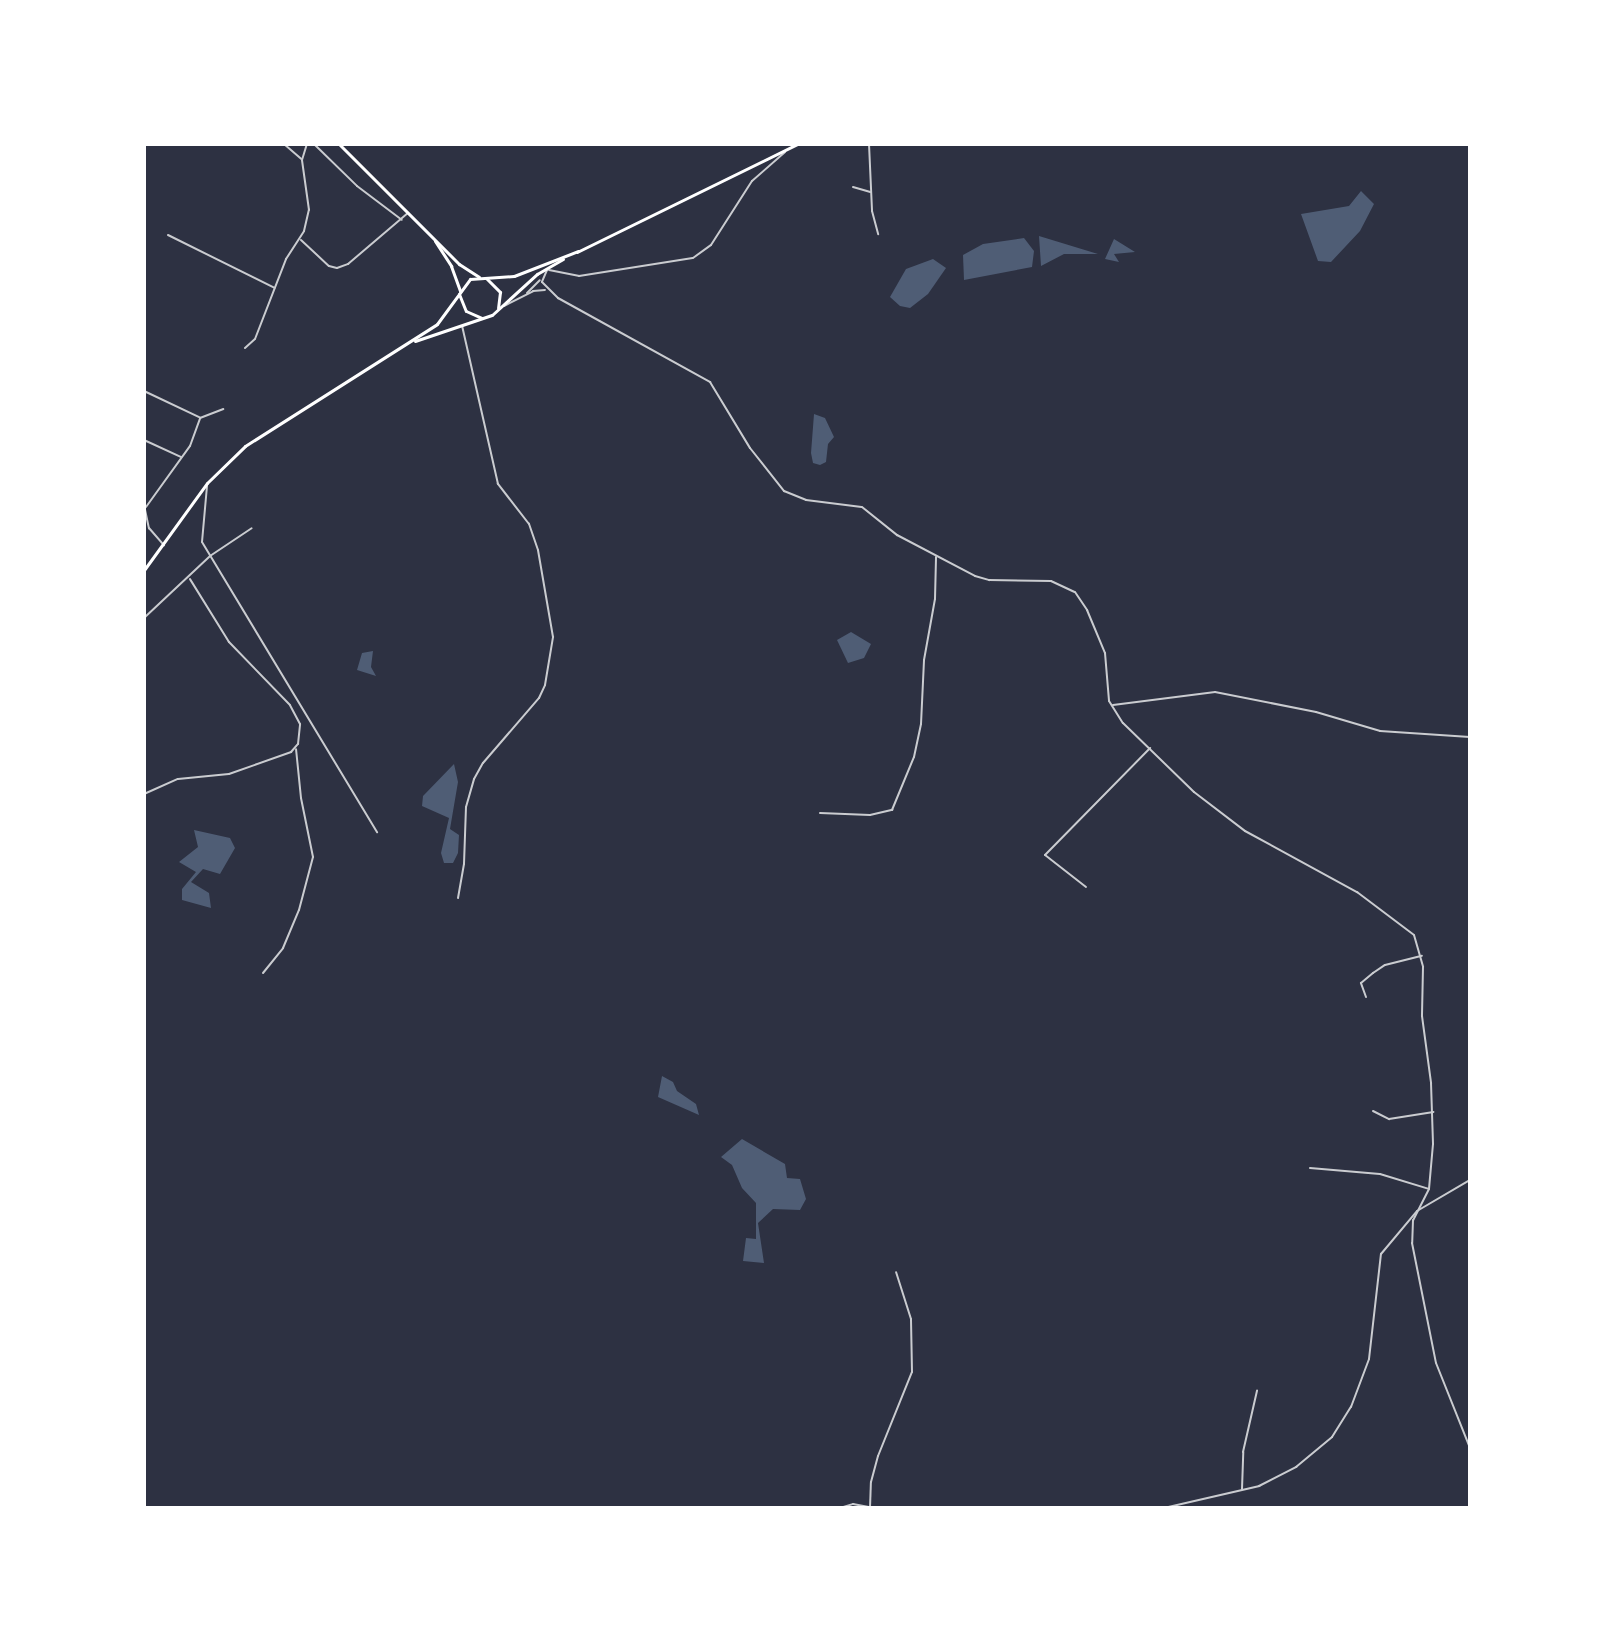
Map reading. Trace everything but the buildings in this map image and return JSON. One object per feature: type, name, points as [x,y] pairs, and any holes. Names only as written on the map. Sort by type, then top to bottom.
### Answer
[{"type":"main road","points":[[339,144],[459,264],[500,292],[496,312]]},
{"type":"main road","points":[[408,344],[485,318],[548,268],[578,251],[797,144]]},
{"type":"main road","points":[[431,234],[451,266],[466,311],[485,318]]},
{"type":"main road","points":[[144,570],[207,483],[260,435],[437,324],[465,283],[480,276],[514,276],[578,251]]},
{"type":"street","points":[[284,144],[302,160]]},
{"type":"street","points":[[245,348],[255,339],[286,259],[300,239],[309,210],[302,160],[307,144]]},
{"type":"street","points":[[314,144],[357,186],[402,220]]},
{"type":"street","points":[[869,144],[871,192],[878,234]]},
{"type":"street","points":[[521,299],[548,268],[579,276],[693,258],[711,245],[752,181],[786,149]]},
{"type":"street","points":[[853,187],[871,192]]},
{"type":"street","points":[[300,239],[329,266],[337,268],[409,212]]},
{"type":"street","points":[[168,235],[276,289]]},
{"type":"street","points":[[541,279],[547,290]]},
{"type":"street","points":[[502,307],[536,290],[547,290],[710,382],[750,448],[784,491],[806,500],[862,507],[897,535],[984,579],[1035,579],[1063,585],[1075,592],[1087,610],[1105,653],[1111,705],[1150,748],[1194,792],[1245,831],[1357,892],[1409,930],[1417,940],[1422,956],[1423,1030],[1433,1112],[1429,1189],[1417,1211],[1381,1254],[1369,1359],[1341,1425],[1296,1467],[1243,1490],[1164,1508]]},
{"type":"street","points":[[458,898],[464,864],[466,807],[474,779],[483,763],[539,698],[545,685],[553,637],[538,550],[529,524],[498,484],[462,325]]},
{"type":"street","points":[[144,391],[200,418]]},
{"type":"street","points":[[164,545],[149,528],[145,506],[182,458],[200,418],[223,409]]},
{"type":"street","points":[[144,440],[182,458]]},
{"type":"street","points":[[207,483],[201,537],[210,556],[377,832]]},
{"type":"street","points":[[144,618],[190,579],[210,556],[252,528]]},
{"type":"street","points":[[820,813],[870,815],[892,810],[914,757],[921,724],[924,660],[935,599],[936,557]]},
{"type":"street","points":[[190,579],[229,642],[290,705],[300,724],[296,749],[301,798],[313,857],[299,910],[283,948],[263,973]]},
{"type":"street","points":[[1111,705],[1215,692],[1316,712],[1380,731],[1470,737]]},
{"type":"street","points":[[1086,887],[1045,855],[1150,748]]},
{"type":"street","points":[[144,794],[178,779],[229,774],[296,749]]},
{"type":"street","points":[[1366,997],[1361,983],[1373,973],[1385,965],[1422,956]]},
{"type":"street","points":[[1373,1111],[1389,1119],[1433,1112]]},
{"type":"street","points":[[1310,1168],[1380,1174],[1429,1189]]},
{"type":"street","points":[[1417,1211],[1470,1180]]},
{"type":"street","points":[[1417,1211],[1412,1243],[1432,1346],[1470,1448]]},
{"type":"street","points":[[840,1508],[853,1504],[870,1508],[872,1475],[912,1372],[911,1319],[896,1272]]},
{"type":"street","points":[[1243,1490],[1243,1452],[1257,1391]]},
{"type":"water","points":[[1361,191],[1374,204],[1360,231],[1331,262],[1318,261],[1301,214],[1349,206]]},
{"type":"water","points":[[1039,236],[1098,254],[1064,254],[1041,266]]},
{"type":"water","points":[[1024,238],[1034,251],[1032,267],[964,280],[963,255],[983,244]]},
{"type":"water","points":[[1114,239],[1135,252],[1114,254],[1119,262],[1105,259]]},
{"type":"water","points":[[933,259],[946,268],[928,294],[910,308],[900,306],[890,297],[906,269]]},
{"type":"water","points":[[814,414],[825,418],[834,437],[828,444],[826,462],[820,465],[813,463],[811,453]]},
{"type":"water","points":[[851,632],[871,644],[864,658],[848,663],[837,640]]},
{"type":"water","points":[[373,651],[371,667],[376,676],[357,670],[362,653]]},
{"type":"water","points":[[454,764],[458,782],[450,829],[459,835],[458,853],[453,863],[444,863],[441,853],[449,818],[422,806],[423,796]]},
{"type":"water","points":[[194,830],[230,838],[235,848],[220,874],[203,869],[191,882],[209,893],[211,908],[182,900],[182,889],[196,872],[179,862],[198,847]]},
{"type":"water","points":[[662,1076],[696,1104],[699,1115],[658,1097]]},
{"type":"water","points":[[742,1139],[785,1164],[787,1178],[800,1179],[806,1199],[800,1210],[773,1209],[758,1223],[764,1263],[743,1261],[746,1238],[756,1239],[756,1203],[742,1188],[732,1165],[721,1157]]}]
